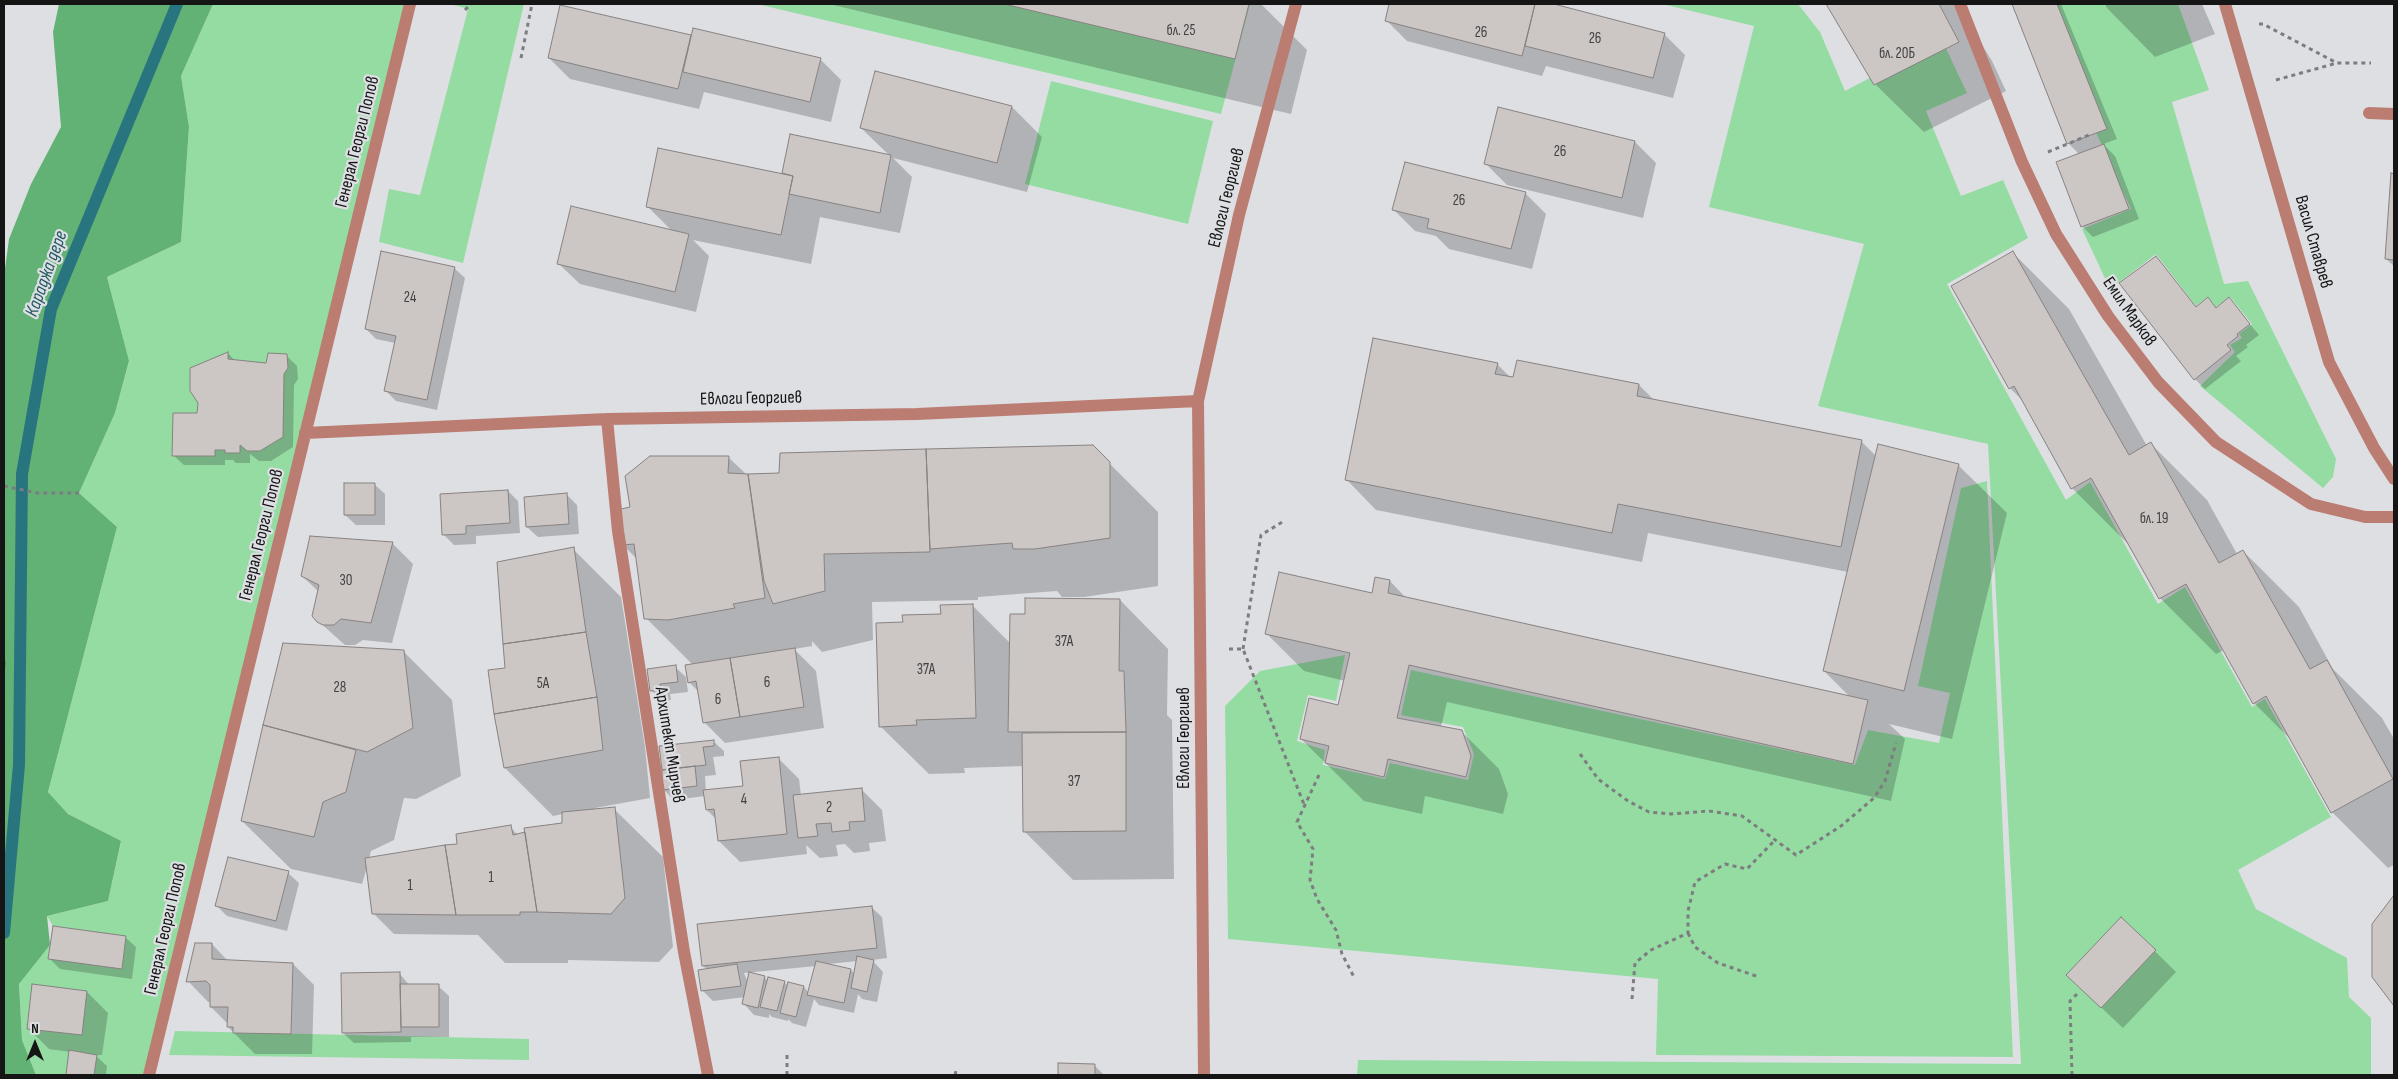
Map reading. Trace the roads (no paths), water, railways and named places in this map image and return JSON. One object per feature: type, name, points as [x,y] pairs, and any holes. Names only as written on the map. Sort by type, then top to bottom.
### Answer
[{"type":"street","name":"Генерал Георги Попов","points":[[149,1075],[410,4]]},
{"type":"street","name":"Евлоги Георгиев","points":[[1204,1075],[1198,401],[1239,215],[1296,4]]},
{"type":"street","name":"Емил Марков","points":[[1960,4],[2022,162],[2056,234],[2108,316],[2158,382],[2216,442],[2311,504],[2365,517],[2394,517]]},
{"type":"street","name":"Васил Ставрев","points":[[2225,4],[2329,362],[2374,448],[2394,479]]},
{"type":"street","points":[[2369,113],[2394,114]]},
{"type":"street","name":"Евлоги Георгиев","points":[[305,432],[607,419],[917,414],[1198,401]]},
{"type":"street","name":"Архитект Мирчев","points":[[607,419],[621,550],[684,952],[708,1075]]},
{"type":"waterway","name":"Караджа дере","points":[[4,933],[19,765],[22,474],[51,309],[177,4]]}]
